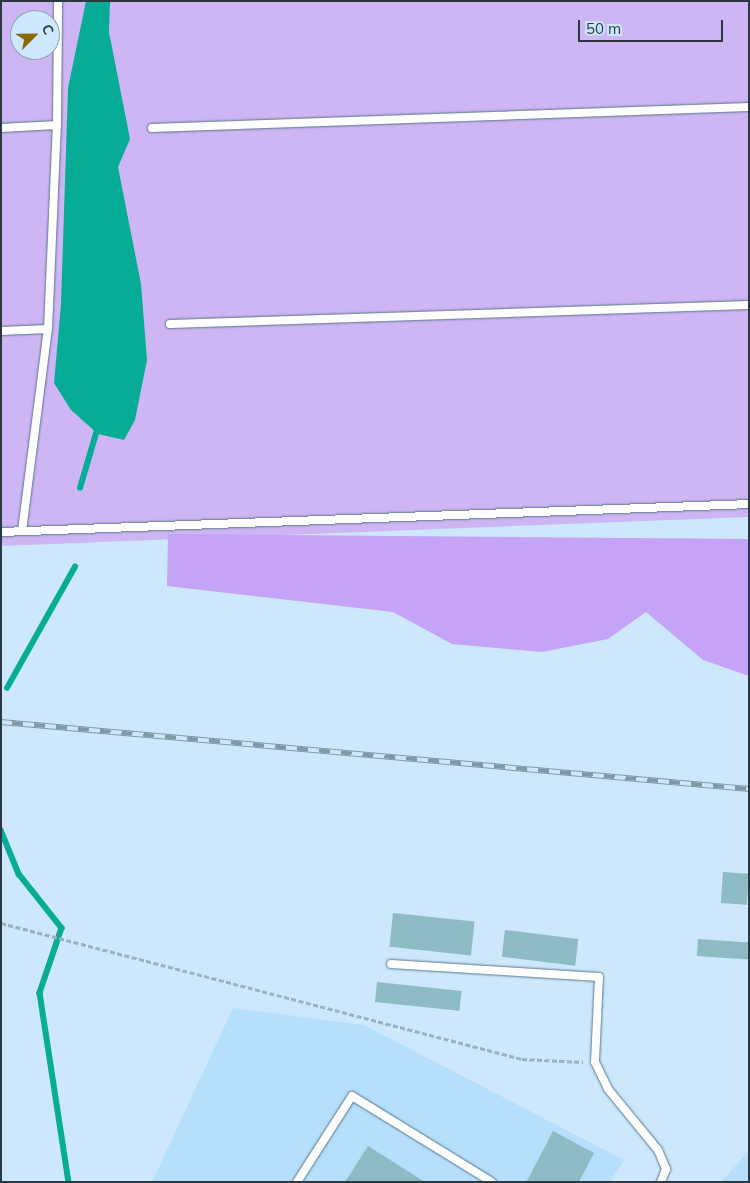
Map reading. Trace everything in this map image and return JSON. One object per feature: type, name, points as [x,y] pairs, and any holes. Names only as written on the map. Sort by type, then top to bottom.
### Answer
[{"type":"lane","points":[[22,531],[48,329],[57,125],[58,1]]},
{"type":"lane","points":[[152,128],[749,107]]},
{"type":"lane","points":[[1,128],[57,125]]},
{"type":"lane","points":[[170,324],[749,305]]},
{"type":"lane","points":[[1,330],[48,329]]},
{"type":"lane","points":[[1,532],[749,504]]},
{"type":"lane","points":[[391,964],[599,977],[595,1062],[608,1089],[658,1150],[666,1169],[661,1182]]},
{"type":"lane","points":[[297,1182],[352,1096],[492,1182]]},
{"type":"path","points":[[1,923],[522,1059],[595,1062]]},
{"type":"shaded area","points":[[1,1],[749,1],[749,517],[1,546]]},
{"type":"shaded area","points":[[86,1],[110,1],[109,32],[130,139],[118,167],[141,284],[147,360],[135,420],[124,440],[98,434],[71,410],[54,383],[61,304],[68,88]]},
{"type":"shaded area","points":[[168,534],[749,539],[749,676],[703,660],[646,612],[608,639],[542,652],[452,644],[393,612],[167,586]]},
{"type":"shaded area","points":[[233,1008],[364,1025],[624,1160],[610,1182],[152,1182]]},
{"type":"shaded area","points":[[749,1151],[749,1182],[721,1182]]},
{"type":"building","points":[[723,872],[749,874],[747,905],[721,903]]},
{"type":"building","points":[[393,913],[475,922],[471,955],[389,947]]},
{"type":"building","points":[[505,930],[578,939],[575,966],[502,957]]},
{"type":"building","points":[[698,939],[749,943],[748,960],[697,956]]},
{"type":"building","points":[[377,982],[462,991],[459,1011],[375,1002]]},
{"type":"building","points":[[553,1131],[594,1153],[579,1182],[527,1181]]},
{"type":"building","points":[[368,1146],[425,1182],[345,1182]]},
{"type":"waterway","points":[[80,488],[98,427]]},
{"type":"waterway","points":[[7,688],[75,567]]},
{"type":"waterway","points":[[1,830],[19,874],[62,928],[40,993],[69,1182]]},
{"type":"railway","points":[[1,722],[749,789]]}]
